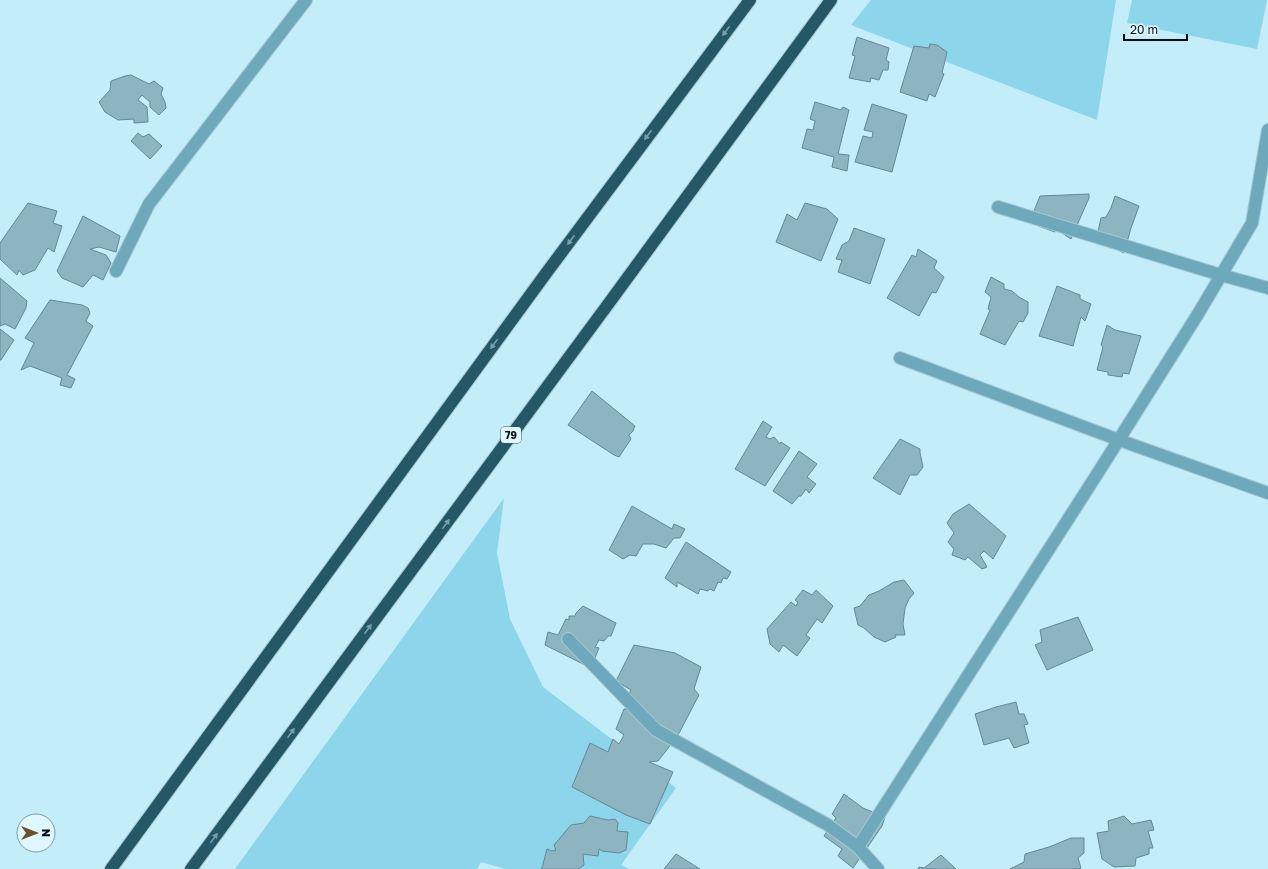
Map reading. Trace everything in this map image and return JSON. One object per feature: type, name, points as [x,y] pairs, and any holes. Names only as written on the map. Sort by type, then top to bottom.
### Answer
[{"type":"highway","points":[[111,869],[547,272],[750,0]]},
{"type":"highway","name":"79","points":[[191,869],[604,310],[830,0]]},
{"type":"street","points":[[116,271],[149,204],[306,0]]},
{"type":"street","points":[[858,847],[1119,440],[1198,314],[1252,223],[1268,130]]},
{"type":"street","points":[[998,207],[1268,288]]},
{"type":"street","points":[[900,358],[1119,440],[1268,493]]},
{"type":"street","points":[[568,639],[656,730],[828,825],[858,847],[878,869]]},
{"type":"shaded area","points":[[871,0],[1116,0],[1097,120],[851,25]]},
{"type":"shaded area","points":[[1132,0],[1267,0],[1257,49],[1127,23]]},
{"type":"shaded area","points":[[504,498],[497,553],[510,619],[543,687],[676,788],[621,865],[629,869],[505,869],[481,862],[477,869],[235,869]]},
{"type":"building","points":[[857,37],[889,48],[886,60],[889,62],[888,70],[883,70],[879,80],[871,78],[870,82],[849,78],[855,56],[852,55]]},
{"type":"building","points":[[930,44],[937,45],[947,52],[942,73],[944,74],[935,97],[929,94],[927,101],[900,92],[914,46],[929,48]]},
{"type":"building","points":[[131,75],[149,84],[154,81],[163,88],[161,94],[166,108],[159,115],[150,107],[150,102],[142,95],[138,100],[147,107],[148,122],[134,123],[134,119],[118,120],[105,112],[99,102],[110,90],[111,81]]},
{"type":"building","points":[[815,102],[841,110],[843,107],[849,110],[838,154],[849,155],[847,171],[832,167],[834,157],[802,148],[807,129],[813,130],[815,121],[810,119]]},
{"type":"building","points":[[872,104],[907,115],[892,172],[855,162],[863,136],[872,138],[873,132],[864,130]]},
{"type":"building","points":[[138,133],[143,137],[149,134],[162,146],[150,159],[131,141]]},
{"type":"building","points":[[1089,194],[1089,198],[1071,239],[1056,229],[1055,232],[1030,221],[1040,196]]},
{"type":"building","points":[[1115,196],[1139,206],[1124,253],[1096,240],[1101,218],[1106,217]]},
{"type":"building","points":[[28,203],[57,211],[53,223],[62,226],[54,252],[48,248],[35,270],[23,275],[19,270],[17,275],[0,259],[0,243]]},
{"type":"building","points":[[805,203],[827,209],[838,219],[821,261],[776,242],[787,214],[797,220]]},
{"type":"building","points":[[83,216],[120,236],[116,252],[99,247],[90,249],[106,255],[111,263],[103,280],[93,275],[83,287],[62,278],[57,271]]},
{"type":"building","points":[[854,228],[885,239],[870,284],[838,272],[842,260],[836,259],[842,245],[849,241]]},
{"type":"building","points":[[918,249],[937,261],[934,268],[944,277],[936,293],[932,292],[919,316],[887,298],[912,255],[916,257]]},
{"type":"building","points":[[991,277],[1004,284],[1004,289],[1012,291],[1028,302],[1028,313],[1023,322],[1019,321],[1005,345],[980,334],[990,310],[988,309],[991,297],[985,292]]},
{"type":"building","points":[[0,278],[27,301],[26,308],[15,329],[5,324],[0,326]]},
{"type":"building","points":[[1057,286],[1080,295],[1080,299],[1091,304],[1085,321],[1081,317],[1073,346],[1039,336]]},
{"type":"building","points":[[50,300],[82,305],[88,308],[90,313],[86,321],[93,326],[67,375],[75,379],[71,388],[60,385],[62,378],[30,366],[21,370],[34,343],[25,338]]},
{"type":"building","points":[[1107,325],[1115,330],[1141,336],[1129,374],[1123,373],[1122,377],[1108,375],[1108,372],[1097,370],[1103,347],[1101,345]]},
{"type":"building","points":[[0,329],[14,340],[1,360],[0,360]]},
{"type":"building","points":[[592,391],[635,426],[629,435],[631,439],[619,457],[568,425]]},
{"type":"building","points":[[763,421],[772,427],[766,437],[770,439],[774,437],[780,444],[781,442],[790,448],[765,486],[735,469]]},
{"type":"building","points":[[900,439],[920,449],[923,467],[917,475],[910,475],[900,495],[873,478]]},
{"type":"building","points":[[799,451],[817,464],[807,477],[816,484],[809,493],[806,489],[792,504],[773,491]]},
{"type":"building","points":[[969,504],[1006,536],[993,559],[984,551],[980,555],[987,567],[982,569],[968,557],[965,560],[952,555],[954,549],[948,542],[954,533],[947,523],[953,514]]},
{"type":"building","points":[[632,506],[672,529],[674,524],[685,529],[680,538],[674,538],[666,548],[654,544],[643,544],[636,556],[630,555],[623,559],[609,550]]},
{"type":"building","points":[[686,542],[731,572],[727,579],[723,578],[721,583],[718,582],[714,591],[710,589],[708,591],[700,589],[698,594],[677,582],[677,587],[665,578]]},
{"type":"building","points":[[904,580],[914,593],[909,599],[905,608],[903,624],[905,635],[895,635],[896,637],[885,642],[874,637],[858,625],[854,608],[860,606],[869,595],[894,582]]},
{"type":"building","points":[[803,590],[812,595],[816,590],[833,606],[822,623],[817,619],[806,635],[810,638],[797,656],[783,645],[779,652],[770,644],[767,629],[791,602],[796,606],[798,602],[795,600]]},
{"type":"building","points":[[583,606],[616,623],[611,636],[608,636],[604,641],[599,640],[595,647],[599,648],[591,668],[545,645],[548,632],[558,635],[566,619],[569,620],[569,616],[575,616]]},
{"type":"building","points":[[1078,617],[1093,650],[1047,670],[1035,645],[1042,642],[1040,630]]},
{"type":"building","points":[[634,645],[675,653],[701,667],[694,689],[699,695],[677,737],[658,761],[649,762],[673,772],[650,824],[626,815],[572,787],[590,743],[608,752],[613,739],[619,744],[624,735],[616,729],[624,709],[635,709],[628,696],[631,690],[616,681]]},
{"type":"building","points":[[1016,702],[1019,714],[1024,714],[1028,724],[1024,725],[1029,743],[1014,748],[1009,738],[984,745],[975,714]]},
{"type":"building","points":[[844,794],[863,808],[885,817],[882,826],[853,868],[838,856],[842,849],[824,836],[836,818],[832,814]]},
{"type":"building","points":[[590,816],[608,820],[615,819],[618,823],[617,831],[628,832],[626,850],[619,853],[602,851],[599,849],[598,856],[583,854],[584,865],[578,869],[541,869],[547,849],[552,851],[556,850],[554,845],[571,825],[584,823]]},
{"type":"building","points":[[1124,816],[1132,824],[1151,820],[1154,830],[1148,831],[1153,848],[1149,848],[1149,854],[1136,858],[1135,866],[1114,867],[1102,859],[1097,833],[1109,831],[1108,821]]},
{"type":"building","points":[[1071,838],[1084,838],[1084,853],[1078,858],[1081,868],[1010,869],[1024,862],[1025,854],[1049,847]]},
{"type":"building","points":[[676,854],[700,869],[664,869]]},
{"type":"building","points":[[941,855],[956,869],[918,869],[919,867],[924,868]]}]
